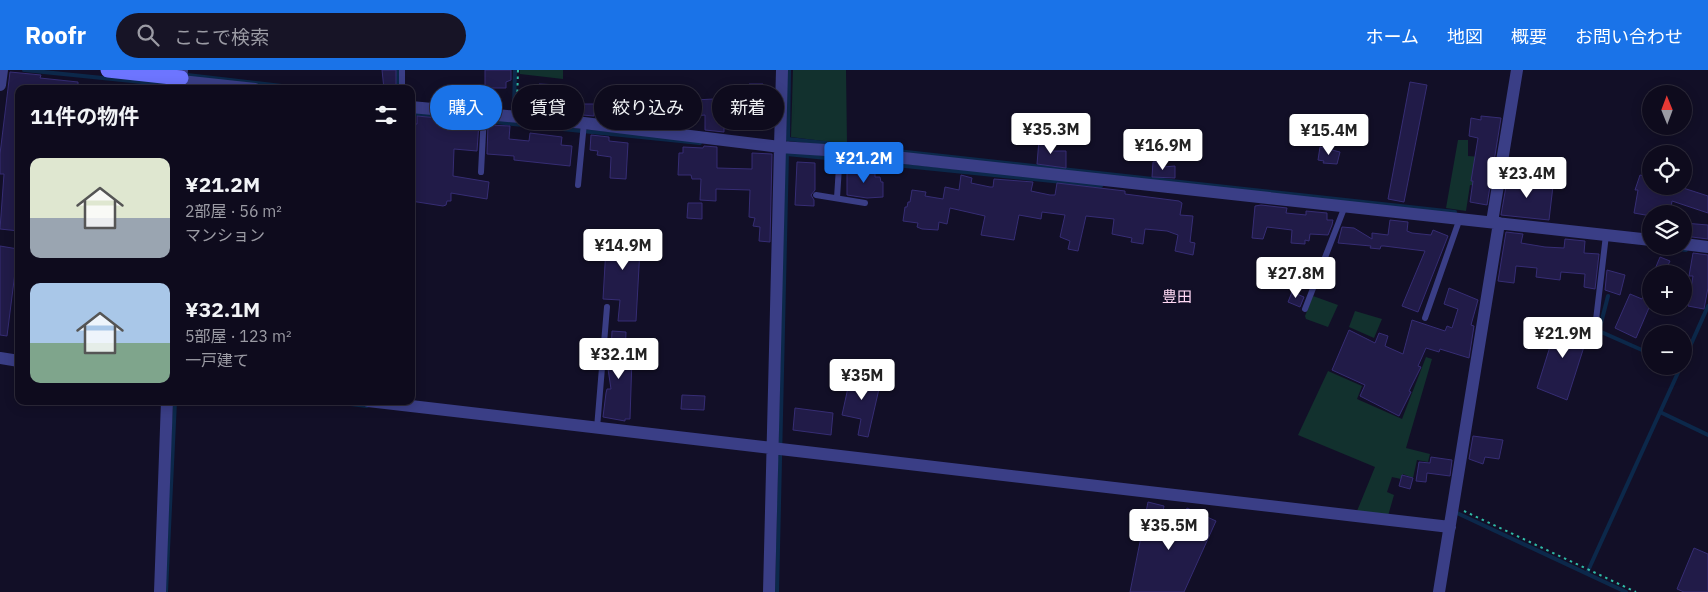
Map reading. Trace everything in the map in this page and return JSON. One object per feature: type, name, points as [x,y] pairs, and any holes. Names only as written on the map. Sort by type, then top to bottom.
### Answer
[{"type":"street","points":[[0,85],[2,70]]},
{"type":"street","points":[[108,70],[219,85]]},
{"type":"street","points":[[769,592],[777,449],[784,147],[782,70]]},
{"type":"street","points":[[1439,592],[1447,526],[1453,506],[1497,226],[1517,70]]},
{"type":"street","points":[[415,108],[430,110]]},
{"type":"street","points":[[584,128],[784,147],[840,157],[1343,209],[1606,239],[1642,240]]},
{"type":"street","points":[[1692,245],[1708,247]]},
{"type":"street","points":[[0,358],[15,360]]},
{"type":"street","points":[[160,592],[167,405]]},
{"type":"street","points":[[402,405],[1447,526]]},
{"type":"lane","points":[[402,70],[402,85]]},
{"type":"lane","points":[[481,172],[483,130]]},
{"type":"lane","points":[[578,185],[583,130]]},
{"type":"lane","points":[[837,198],[840,157]]},
{"type":"lane","points":[[816,195],[865,203]]},
{"type":"lane","points":[[1305,309],[1343,209]]},
{"type":"lane","points":[[1425,318],[1458,222]]},
{"type":"lane","points":[[1596,320],[1606,239]]},
{"type":"lane","points":[[597,428],[607,308]]},
{"type":"path","points":[[518,70],[518,85]]},
{"type":"path","points":[[1453,506],[1636,592]]},
{"type":"green space","points":[[520,70],[563,70],[563,79],[520,74]]},
{"type":"green space","points":[[793,70],[846,70],[847,144],[791,137]]},
{"type":"green space","points":[[1458,140],[1468,140],[1468,156],[1482,157],[1482,163],[1499,166],[1492,188],[1470,185],[1466,211],[1446,208]]},
{"type":"green space","points":[[1313,296],[1338,305],[1328,327],[1306,319],[1305,316]]},
{"type":"green space","points":[[1355,311],[1382,319],[1374,338],[1349,327]]},
{"type":"green space","points":[[1426,357],[1432,359],[1406,448],[1430,454],[1428,462],[1417,460],[1413,478],[1403,474],[1401,479],[1392,477],[1387,492],[1394,495],[1388,516],[1357,511],[1375,467],[1298,435],[1328,371],[1362,386],[1357,399],[1402,419]]},
{"type":"building","points":[[382,70],[396,70],[396,85],[384,85]]},
{"type":"building","points":[[485,70],[511,70],[511,80],[506,82],[506,88],[502,88],[502,85],[485,85]]},
{"type":"building","points":[[10,72],[41,75],[40,78],[78,82],[78,85],[15,85],[15,231],[0,229],[4,174],[0,174],[0,154]]},
{"type":"building","points":[[1410,82],[1427,85],[1404,202],[1388,199]]},
{"type":"building","points":[[712,99],[712,130],[724,130],[724,132],[705,130],[705,115],[702,115],[702,100]]},
{"type":"building","points":[[584,104],[594,104],[594,116],[584,115]]},
{"type":"building","points":[[417,116],[430,117],[430,130],[478,130],[477,151],[454,149],[453,176],[489,182],[487,199],[451,193],[451,201],[447,201],[446,205],[443,206],[415,202],[415,124],[417,124]]},
{"type":"building","points":[[1481,116],[1501,118],[1487,205],[1470,202],[1473,181],[1471,181],[1478,138],[1469,136],[1471,118],[1481,120]]},
{"type":"building","points":[[502,126],[510,126],[509,139],[529,141],[530,133],[562,137],[561,145],[572,146],[570,166],[514,160],[514,156],[487,154],[488,130],[502,130]]},
{"type":"building","points":[[591,135],[609,137],[609,141],[628,143],[626,179],[610,178],[611,157],[597,155],[598,151],[590,150]]},
{"type":"building","points":[[1039,140],[1052,140],[1051,151],[1066,151],[1066,168],[1037,164]]},
{"type":"building","points":[[704,146],[717,147],[717,168],[752,169],[752,153],[772,154],[770,242],[759,241],[760,227],[753,226],[755,218],[749,217],[750,190],[716,189],[716,201],[700,200],[701,179],[692,179],[691,175],[678,175],[679,153],[683,153],[683,147],[703,148]]},
{"type":"building","points":[[1320,147],[1340,152],[1337,164],[1323,163],[1324,161],[1318,160]]},
{"type":"building","points":[[797,162],[815,163],[815,190],[811,195],[814,200],[814,206],[795,205]]},
{"type":"building","points":[[1153,162],[1163,162],[1163,167],[1175,166],[1175,178],[1152,177]]},
{"type":"building","points":[[847,169],[875,169],[875,177],[880,177],[881,182],[883,182],[883,197],[867,198],[847,195]]},
{"type":"building","points":[[961,175],[972,178],[971,183],[990,187],[993,187],[994,179],[1033,182],[1031,191],[1050,195],[1055,195],[1057,183],[1125,191],[1125,194],[1179,201],[1182,203],[1180,215],[1193,216],[1190,242],[1195,243],[1193,255],[1175,251],[1178,235],[1167,231],[1145,229],[1143,244],[1131,242],[1132,238],[1112,234],[1114,219],[1086,216],[1078,251],[1068,249],[1070,241],[1060,237],[1065,215],[1042,212],[1041,219],[1019,215],[1014,240],[981,235],[985,216],[950,208],[947,224],[939,222],[938,230],[922,229],[917,227],[918,223],[903,221],[905,207],[910,202],[912,190],[926,192],[925,196],[943,199],[945,187],[959,190]]},
{"type":"building","points":[[1508,175],[1532,179],[1531,183],[1553,186],[1549,220],[1501,215]]},
{"type":"building","points":[[1640,175],[1642,176],[1642,195],[1692,195],[1692,191],[1708,196],[1708,213],[1692,208],[1692,205],[1684,205],[1672,201],[1671,205],[1642,205],[1642,214],[1634,213],[1638,190],[1635,190]]},
{"type":"building","points":[[688,203],[702,203],[702,219],[687,218]]},
{"type":"building","points":[[1255,206],[1287,208],[1286,213],[1306,215],[1306,211],[1327,213],[1327,220],[1333,220],[1332,225],[1328,235],[1310,234],[1309,241],[1305,240],[1305,244],[1291,243],[1292,230],[1267,227],[1263,239],[1252,238]]},
{"type":"building","points":[[1390,220],[1408,222],[1407,231],[1412,233],[1431,235],[1433,230],[1448,236],[1418,312],[1402,306],[1425,251],[1384,246],[1381,246],[1380,249],[1370,248],[1371,246],[1338,243],[1342,227],[1354,228],[1372,239],[1372,233],[1388,235]]},
{"type":"building","points":[[1692,224],[1708,225],[1708,239],[1692,237]]},
{"type":"building","points":[[607,230],[641,231],[636,321],[618,321],[620,300],[603,299]]},
{"type":"building","points":[[1506,232],[1523,234],[1521,243],[1545,247],[1564,248],[1565,239],[1585,241],[1584,253],[1599,254],[1595,289],[1584,287],[1585,274],[1561,272],[1560,280],[1536,277],[1537,268],[1516,266],[1514,283],[1498,281]]},
{"type":"building","points":[[0,246],[15,248],[15,273],[7,336],[0,335]]},
{"type":"building","points":[[1693,253],[1708,255],[1708,288],[1704,309],[1692,307],[1693,276],[1691,265]]},
{"type":"building","points":[[1660,257],[1670,261],[1668,265],[1657,265]]},
{"type":"building","points":[[1607,270],[1625,275],[1620,295],[1605,290]]},
{"type":"building","points":[[1449,288],[1478,300],[1471,325],[1474,326],[1469,358],[1440,349],[1439,352],[1426,348],[1418,366],[1421,367],[1399,416],[1360,396],[1365,385],[1332,370],[1349,330],[1375,343],[1379,333],[1388,336],[1385,346],[1403,354],[1412,320],[1445,331],[1447,326],[1452,328],[1458,309],[1444,304]]},
{"type":"building","points":[[1292,292],[1304,297],[1300,307],[1288,302]]},
{"type":"building","points":[[1630,294],[1642,299],[1642,315],[1646,315],[1636,338],[1615,328]]},
{"type":"building","points":[[1559,318],[1584,326],[1583,329],[1589,331],[1567,400],[1537,388]]},
{"type":"building","points":[[612,331],[626,332],[625,356],[632,357],[630,419],[625,419],[625,421],[603,417],[607,389],[611,389],[607,362],[608,355],[611,355]]},
{"type":"building","points":[[851,374],[881,380],[868,437],[858,435],[861,419],[842,415]]},
{"type":"building","points":[[682,395],[705,396],[704,410],[681,409]]},
{"type":"building","points":[[795,408],[833,413],[831,435],[793,430]]},
{"type":"building","points":[[1473,436],[1503,440],[1499,459],[1485,457],[1483,464],[1469,459]]},
{"type":"building","points":[[1431,457],[1452,460],[1450,476],[1427,473],[1426,482],[1416,481],[1419,462],[1430,463]]},
{"type":"building","points":[[1402,475],[1413,478],[1410,489],[1399,486]]},
{"type":"building","points":[[1148,502],[1164,506],[1161,522],[1179,526],[1187,508],[1216,521],[1184,592],[1130,592]]},
{"type":"building","points":[[1694,548],[1708,554],[1708,592],[1684,592],[1677,589]]},
{"type":"waterway","points":[[24,70],[171,85]]},
{"type":"waterway","points":[[398,70],[398,85]]},
{"type":"waterway","points":[[515,70],[515,85]]},
{"type":"waterway","points":[[788,140],[789,70]]},
{"type":"waterway","points":[[187,75],[273,85]]},
{"type":"waterway","points":[[416,114],[700,143]]},
{"type":"waterway","points":[[788,139],[843,145]]},
{"type":"waterway","points":[[897,151],[1455,212]]},
{"type":"waterway","points":[[777,592],[787,152]]},
{"type":"waterway","points":[[787,154],[1101,186]]},
{"type":"waterway","points":[[1608,296],[1599,331],[1642,350]]},
{"type":"waterway","points":[[1692,342],[1708,306]]},
{"type":"waterway","points":[[1587,573],[1677,375]]},
{"type":"waterway","points":[[166,592],[175,405]]},
{"type":"waterway","points":[[359,405],[367,406]]},
{"type":"waterway","points":[[1660,412],[1708,435]]},
{"type":"waterway","points":[[1457,513],[1626,592]]},
{"type":"district","name":"豊田","points":[[1177,296]]}]
